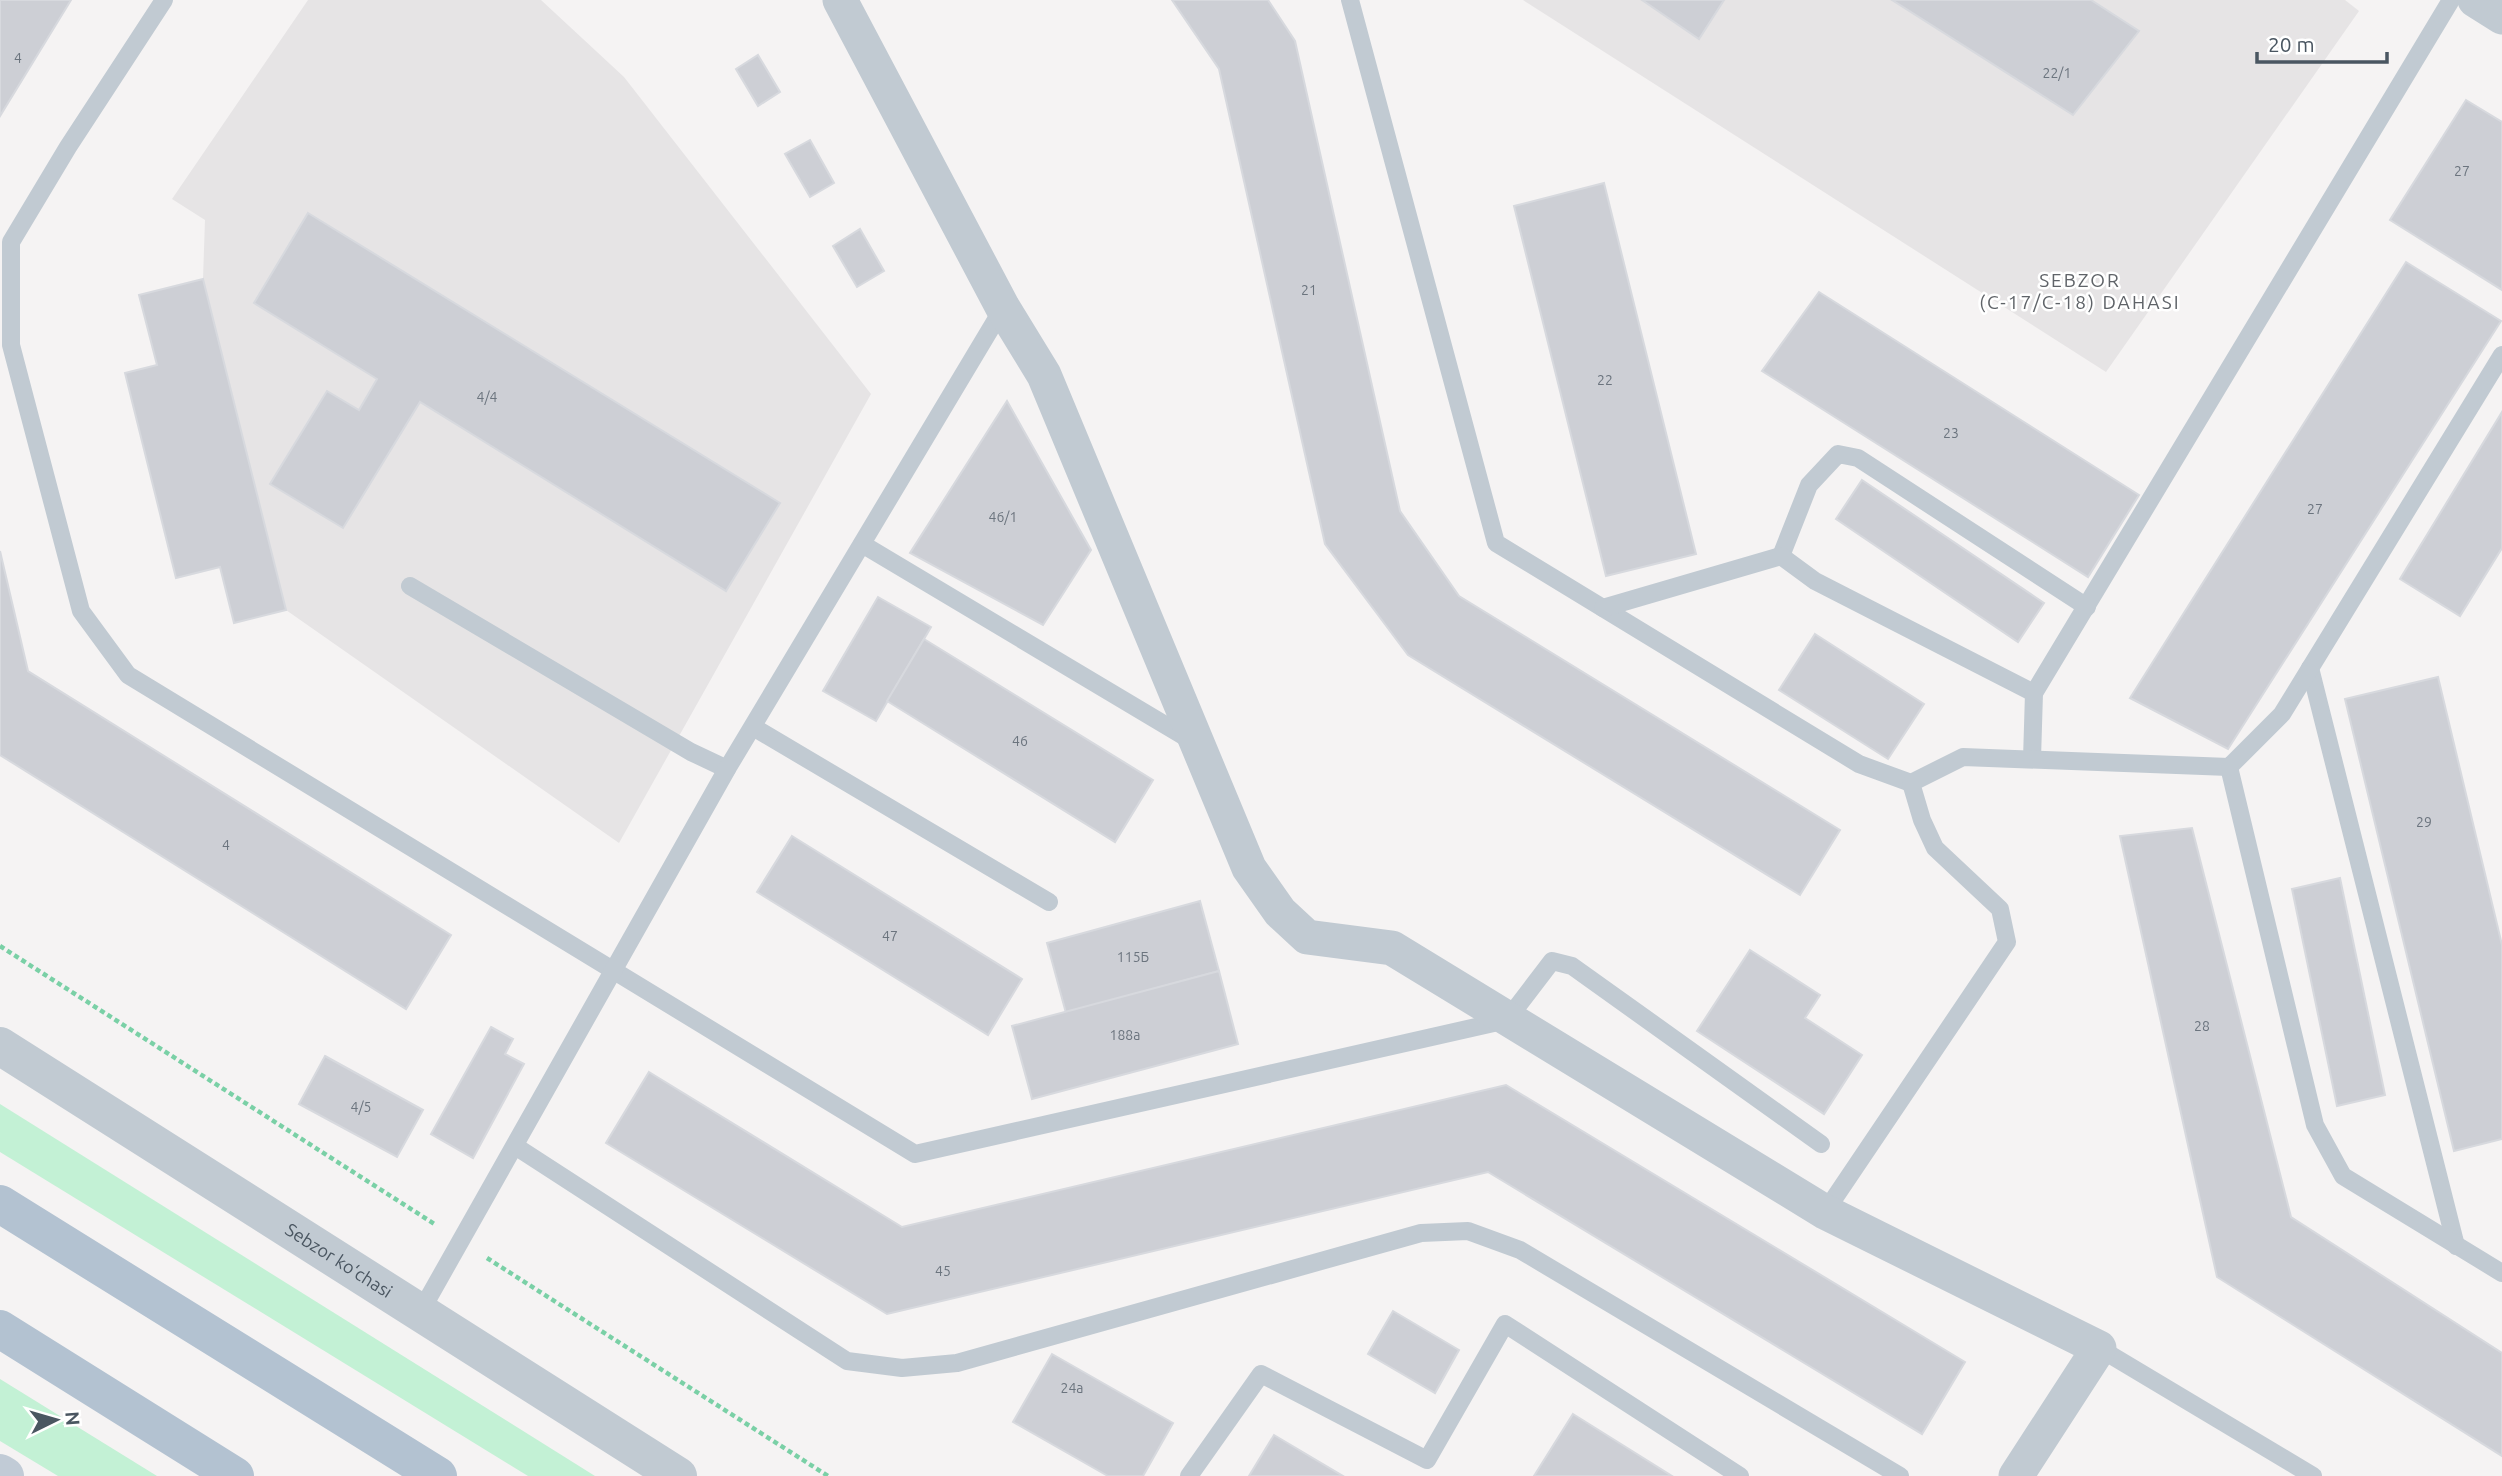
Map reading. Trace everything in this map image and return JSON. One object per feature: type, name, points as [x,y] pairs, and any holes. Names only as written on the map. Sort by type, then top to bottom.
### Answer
[{"type":"main road","points":[[0,1204],[438,1476]]},
{"type":"main road","points":[[0,1329],[235,1476]]},
{"type":"main road","points":[[0,1473],[5,1476]]},
{"type":"street","points":[[840,0],[1003,308],[1044,375],[1249,868],[1280,912],[1307,937],[1392,948],[1825,1212],[2099,1348],[2015,1476]]},
{"type":"street","points":[[2475,0],[2502,17]]},
{"type":"street","name":"Sebzor ko‘chasi","points":[[0,1046],[678,1476]]},
{"type":"lane","points":[[164,0],[10,242],[11,345],[81,611],[128,675],[915,1154],[1507,1020],[1552,961],[1572,966],[1821,1144]]},
{"type":"lane","points":[[1350,0],[1496,542],[1859,764],[1911,783],[1963,757],[2229,767],[2282,713],[2502,355]]},
{"type":"lane","points":[[2032,759],[2034,693],[2451,0]]},
{"type":"lane","points":[[421,1311],[727,769],[1003,308]]},
{"type":"lane","points":[[1781,556],[1809,485],[1838,454],[1857,458],[2087,607]]},
{"type":"lane","points":[[862,544],[1198,745]]},
{"type":"lane","points":[[1604,608],[1781,556]]},
{"type":"lane","points":[[1781,556],[1815,581],[2034,693]]},
{"type":"lane","points":[[410,586],[727,769]]},
{"type":"lane","points":[[2310,668],[2456,1246]]},
{"type":"lane","points":[[753,727],[1049,902]]},
{"type":"lane","points":[[2229,767],[2315,1125],[2343,1176],[2502,1273]]},
{"type":"lane","points":[[1825,1212],[2007,942],[2000,909],[1935,848],[1922,820],[1911,783]]},
{"type":"lane","points":[[515,1146],[847,1361],[902,1368],[957,1363],[1421,1233],[1468,1231],[1520,1250],[1900,1476]]},
{"type":"lane","points":[[1189,1476],[1261,1374],[1427,1460],[1505,1324],[1740,1476]]},
{"type":"lane","points":[[2099,1348],[2313,1476]]},
{"type":"path","points":[[0,946],[828,1476]]},
{"type":"shaded area","points":[[308,0],[541,0],[624,77],[871,394],[619,843],[286,610],[203,279],[205,220],[172,199]]},
{"type":"shaded area","points":[[1523,0],[2345,0],[2359,11],[2106,372]]},
{"type":"green space","points":[[0,1104],[595,1476],[528,1476],[0,1152]]},
{"type":"green space","points":[[0,1379],[157,1476],[58,1476],[0,1441]]},
{"type":"building","points":[[0,0],[71,0],[0,116]]},
{"type":"building","points":[[1172,0],[1268,0],[1295,41],[1400,511],[1459,596],[1840,830],[1800,895],[1408,655],[1325,544],[1219,69]]},
{"type":"building","points":[[1642,0],[1724,0],[1699,39]]},
{"type":"building","points":[[1892,0],[2091,0],[2139,31],[2073,115]]},
{"type":"building","points":[[758,55],[780,92],[758,106],[736,69]]},
{"type":"building","points":[[2466,100],[2502,122],[2502,290],[2390,220]]},
{"type":"building","points":[[810,140],[834,183],[810,197],[785,154]]},
{"type":"building","points":[[1604,183],[1696,554],[1606,576],[1514,206]]},
{"type":"building","points":[[308,213],[780,503],[726,591],[420,402],[343,528],[270,484],[327,391],[359,410],[377,379],[254,303]]},
{"type":"building","points":[[860,229],[884,271],[857,287],[833,246]]},
{"type":"building","points":[[2406,262],[2501,321],[2228,749],[2130,698]]},
{"type":"building","points":[[203,279],[286,610],[234,623],[220,567],[176,578],[125,373],[157,365],[139,295]]},
{"type":"building","points":[[1819,292],[2139,495],[2088,577],[1762,371]]},
{"type":"building","points":[[1007,401],[1091,550],[1043,625],[910,553]]},
{"type":"building","points":[[2502,412],[2502,548],[2460,616],[2400,579]]},
{"type":"building","points":[[1862,480],[2044,603],[2018,642],[1836,519]]},
{"type":"building","points":[[0,551],[28,671],[451,935],[406,1009],[0,755]]},
{"type":"building","points":[[878,597],[931,627],[876,721],[823,691]]},
{"type":"building","points":[[1815,634],[1924,704],[1888,759],[1779,690]]},
{"type":"building","points":[[924,639],[1153,780],[1115,842],[887,701]]},
{"type":"building","points":[[2438,677],[2502,945],[2502,1139],[2454,1151],[2345,699]]},
{"type":"building","points":[[2192,828],[2291,1217],[2502,1353],[2502,1456],[2217,1277],[2120,836]]},
{"type":"building","points":[[792,836],[1022,979],[988,1035],[757,892]]},
{"type":"building","points":[[2340,878],[2385,1095],[2337,1106],[2292,889]]},
{"type":"building","points":[[1200,901],[1219,971],[1066,1013],[1047,943]]},
{"type":"building","points":[[1750,950],[1820,995],[1805,1018],[1862,1055],[1824,1114],[1697,1031]]},
{"type":"building","points":[[1219,971],[1238,1044],[1032,1099],[1012,1026]]},
{"type":"building","points":[[491,1027],[513,1039],[505,1054],[524,1064],[473,1158],[431,1134]]},
{"type":"building","points":[[325,1056],[423,1110],[397,1157],[299,1104]]},
{"type":"building","points":[[649,1072],[902,1227],[1506,1085],[1965,1362],[1922,1434],[1488,1172],[887,1314],[606,1143]]},
{"type":"building","points":[[1393,1311],[1459,1350],[1435,1393],[1368,1354]]},
{"type":"building","points":[[1052,1354],[1173,1423],[1143,1476],[1108,1476],[1013,1422]]},
{"type":"building","points":[[1573,1414],[1672,1476],[1534,1476]]},
{"type":"building","points":[[1274,1435],[1343,1476],[1249,1476]]},
{"type":"district","name":"SEBZOR (C-17/C-18) DAHASI","points":[[2080,291]]}]
